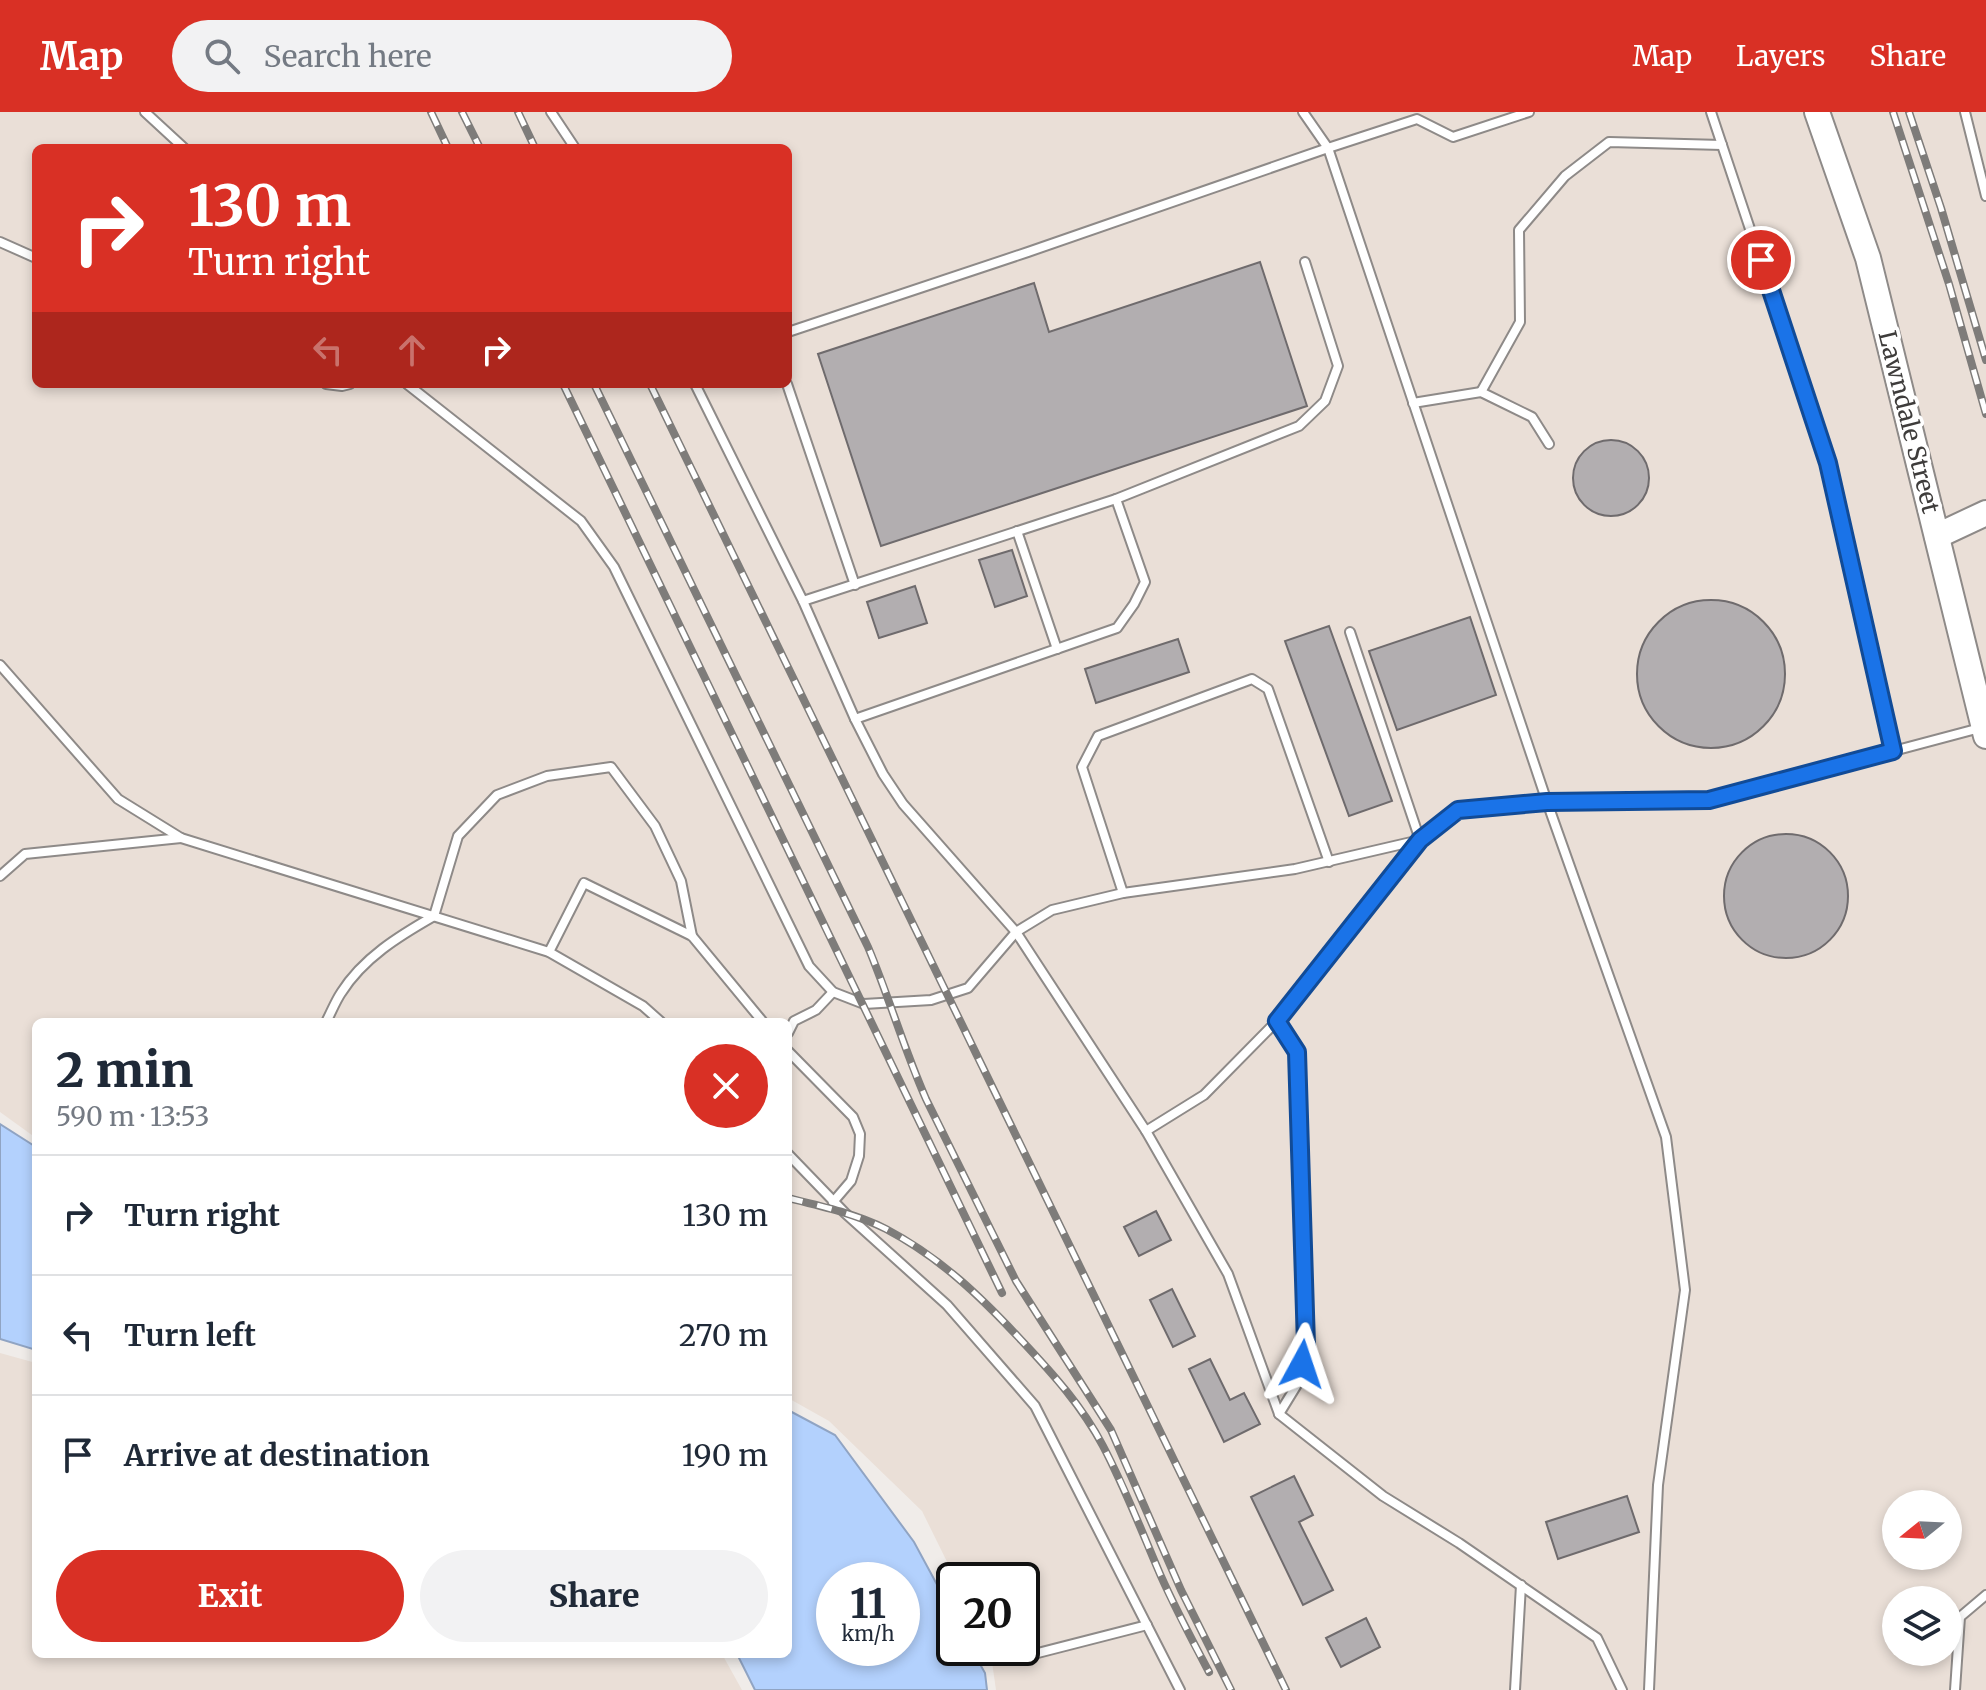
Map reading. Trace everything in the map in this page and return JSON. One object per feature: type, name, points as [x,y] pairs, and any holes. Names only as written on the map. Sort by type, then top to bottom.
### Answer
[{"type":"main road","name":"Lawndale Street","points":[[1817,112],[1868,258],[1985,732]]},
{"type":"main road","points":[[1937,536],[1986,513]]},
{"type":"lane","points":[[145,112],[180,144]]},
{"type":"lane","points":[[551,112],[572,144]]},
{"type":"lane","points":[[1303,112],[1328,148],[1547,802],[1666,1137],[1685,1290],[1658,1485],[1649,1690]]},
{"type":"lane","points":[[792,331],[1417,119],[1453,137],[1529,112]]},
{"type":"lane","points":[[1711,112],[1828,463],[1893,751]]},
{"type":"lane","points":[[1965,112],[1986,196]]},
{"type":"lane","points":[[1481,392],[1520,322],[1519,230],[1565,176],[1609,142],[1722,145]]},
{"type":"lane","points":[[0,242],[32,256]]},
{"type":"lane","points":[[803,601],[1116,499],[1299,426],[1325,401],[1338,366],[1305,262]]},
{"type":"lane","points":[[412,388],[581,521],[614,567],[809,966],[833,992],[864,1004],[931,1000],[968,988],[1016,932],[1052,910],[1123,893],[1295,869],[1420,840]]},
{"type":"lane","points":[[697,388],[803,601],[883,774],[903,804],[1016,932],[1146,1131],[1228,1274],[1279,1414],[1383,1496],[1459,1543],[1597,1638],[1622,1690]]},
{"type":"lane","points":[[788,388],[855,585]]},
{"type":"lane","points":[[1413,403],[1481,392],[1532,417],[1549,444]]},
{"type":"lane","points":[[855,719],[1117,628],[1145,582],[1116,499]]},
{"type":"lane","points":[[1017,531],[1057,649]]},
{"type":"lane","points":[[1350,632],[1420,840]]},
{"type":"lane","points":[[0,665],[118,799],[181,838],[549,952],[643,1006],[656,1018]]},
{"type":"lane","points":[[1123,893],[1082,767],[1098,736],[1252,679],[1268,689],[1329,862]]},
{"type":"lane","points":[[1146,1131],[1204,1095],[1277,1021],[1420,840],[1458,810],[1547,802],[1709,800],[1893,751],[1985,732]]},
{"type":"lane","points":[[328,1018],[342,992],[371,957],[434,916],[458,836],[497,795],[547,776],[611,767],[655,826],[681,881],[692,936]]},
{"type":"lane","points":[[0,876],[25,854],[181,838]]},
{"type":"lane","points":[[549,952],[584,883],[692,936],[760,1018]]},
{"type":"lane","points":[[792,1025],[816,1010],[833,992]]},
{"type":"lane","points":[[1277,1021],[1297,1052],[1306,1345],[1298,1383],[1279,1414]]},
{"type":"lane","points":[[792,1055],[853,1117],[860,1134],[859,1156],[851,1181],[833,1202]]},
{"type":"lane","points":[[792,1158],[833,1202],[947,1305],[1035,1406],[1180,1690]]},
{"type":"lane","points":[[1515,1690],[1521,1585]]},
{"type":"lane","points":[[1955,1690],[1960,1617],[1986,1595]]},
{"type":"lane","points":[[1040,1652],[1147,1625]]},
{"type":"shaded area","points":[[0,112],[1986,112],[1986,1690],[996,1690],[993,1666],[1040,1666],[1040,1562],[947,1562],[922,1511],[829,1421],[792,1400],[792,1018],[32,1018],[32,1135],[0,1112]]},
{"type":"shaded area","points":[[0,1353],[32,1362],[32,1658],[724,1658],[742,1690],[0,1690]]},
{"type":"water","points":[[0,1124],[32,1144],[32,1349],[0,1339]]},
{"type":"water","points":[[792,1412],[835,1435],[914,1542],[936,1583],[936,1666],[981,1666],[987,1690],[755,1690],[739,1658],[792,1658]]},
{"type":"building","points":[[1260,262],[1307,406],[881,546],[818,354],[1034,283],[1049,332]]},
{"type":"building","points":[[1611,440],[1625,443],[1638,451],[1646,464],[1649,478],[1646,492],[1638,505],[1625,513],[1611,516],[1597,513],[1584,505],[1576,492],[1573,478],[1576,464],[1584,451],[1597,443]]},
{"type":"building","points":[[1012,550],[1027,596],[995,607],[979,560]]},
{"type":"building","points":[[915,586],[927,623],[879,638],[867,602]]},
{"type":"building","points":[[1711,600],[1739,605],[1763,622],[1780,646],[1785,674],[1780,702],[1763,726],[1739,743],[1711,748],[1683,743],[1659,726],[1642,702],[1637,674],[1642,646],[1659,622],[1683,605]]},
{"type":"building","points":[[1470,617],[1496,695],[1397,730],[1369,651]]},
{"type":"building","points":[[1329,626],[1392,801],[1349,816],[1285,641]]},
{"type":"building","points":[[1178,639],[1189,672],[1096,703],[1085,669]]},
{"type":"building","points":[[1786,834],[1810,839],[1830,852],[1843,872],[1848,896],[1843,920],[1830,940],[1810,953],[1786,958],[1762,953],[1742,940],[1729,920],[1724,896],[1729,872],[1742,852],[1762,839]]},
{"type":"building","points":[[1156,1211],[1171,1240],[1139,1256],[1124,1227]]},
{"type":"building","points":[[1172,1289],[1195,1336],[1173,1347],[1150,1300]]},
{"type":"building","points":[[1210,1359],[1230,1400],[1244,1393],[1260,1424],[1224,1442],[1189,1369]]},
{"type":"building","points":[[1294,1476],[1313,1515],[1299,1522],[1333,1590],[1303,1605],[1251,1497]]},
{"type":"building","points":[[1627,1496],[1639,1532],[1558,1559],[1546,1522]]},
{"type":"building","points":[[1366,1618],[1380,1647],[1341,1667],[1326,1638]]},
{"type":"railway","points":[[431,112],[446,144]]},
{"type":"railway","points":[[462,112],[478,144]]},
{"type":"railway","points":[[518,112],[533,144]]},
{"type":"railway","points":[[1893,112],[1949,284],[1986,414]]},
{"type":"railway","points":[[1909,112],[1986,360]]},
{"type":"railway","points":[[565,388],[1002,1293]]},
{"type":"railway","points":[[596,388],[868,947],[926,1099],[1016,1281],[1111,1430],[1181,1590],[1231,1690]]},
{"type":"railway","points":[[652,388],[1286,1690]]},
{"type":"railway","points":[[792,1199],[863,1219],[906,1240],[975,1294],[1045,1366],[1095,1431],[1166,1587],[1209,1672]]},
{"type":"route","points":[[1302,1364],[1306,1345],[1297,1052],[1277,1021],[1420,840],[1458,810],[1547,802],[1709,800],[1893,751],[1828,463],[1761,260]]}]
